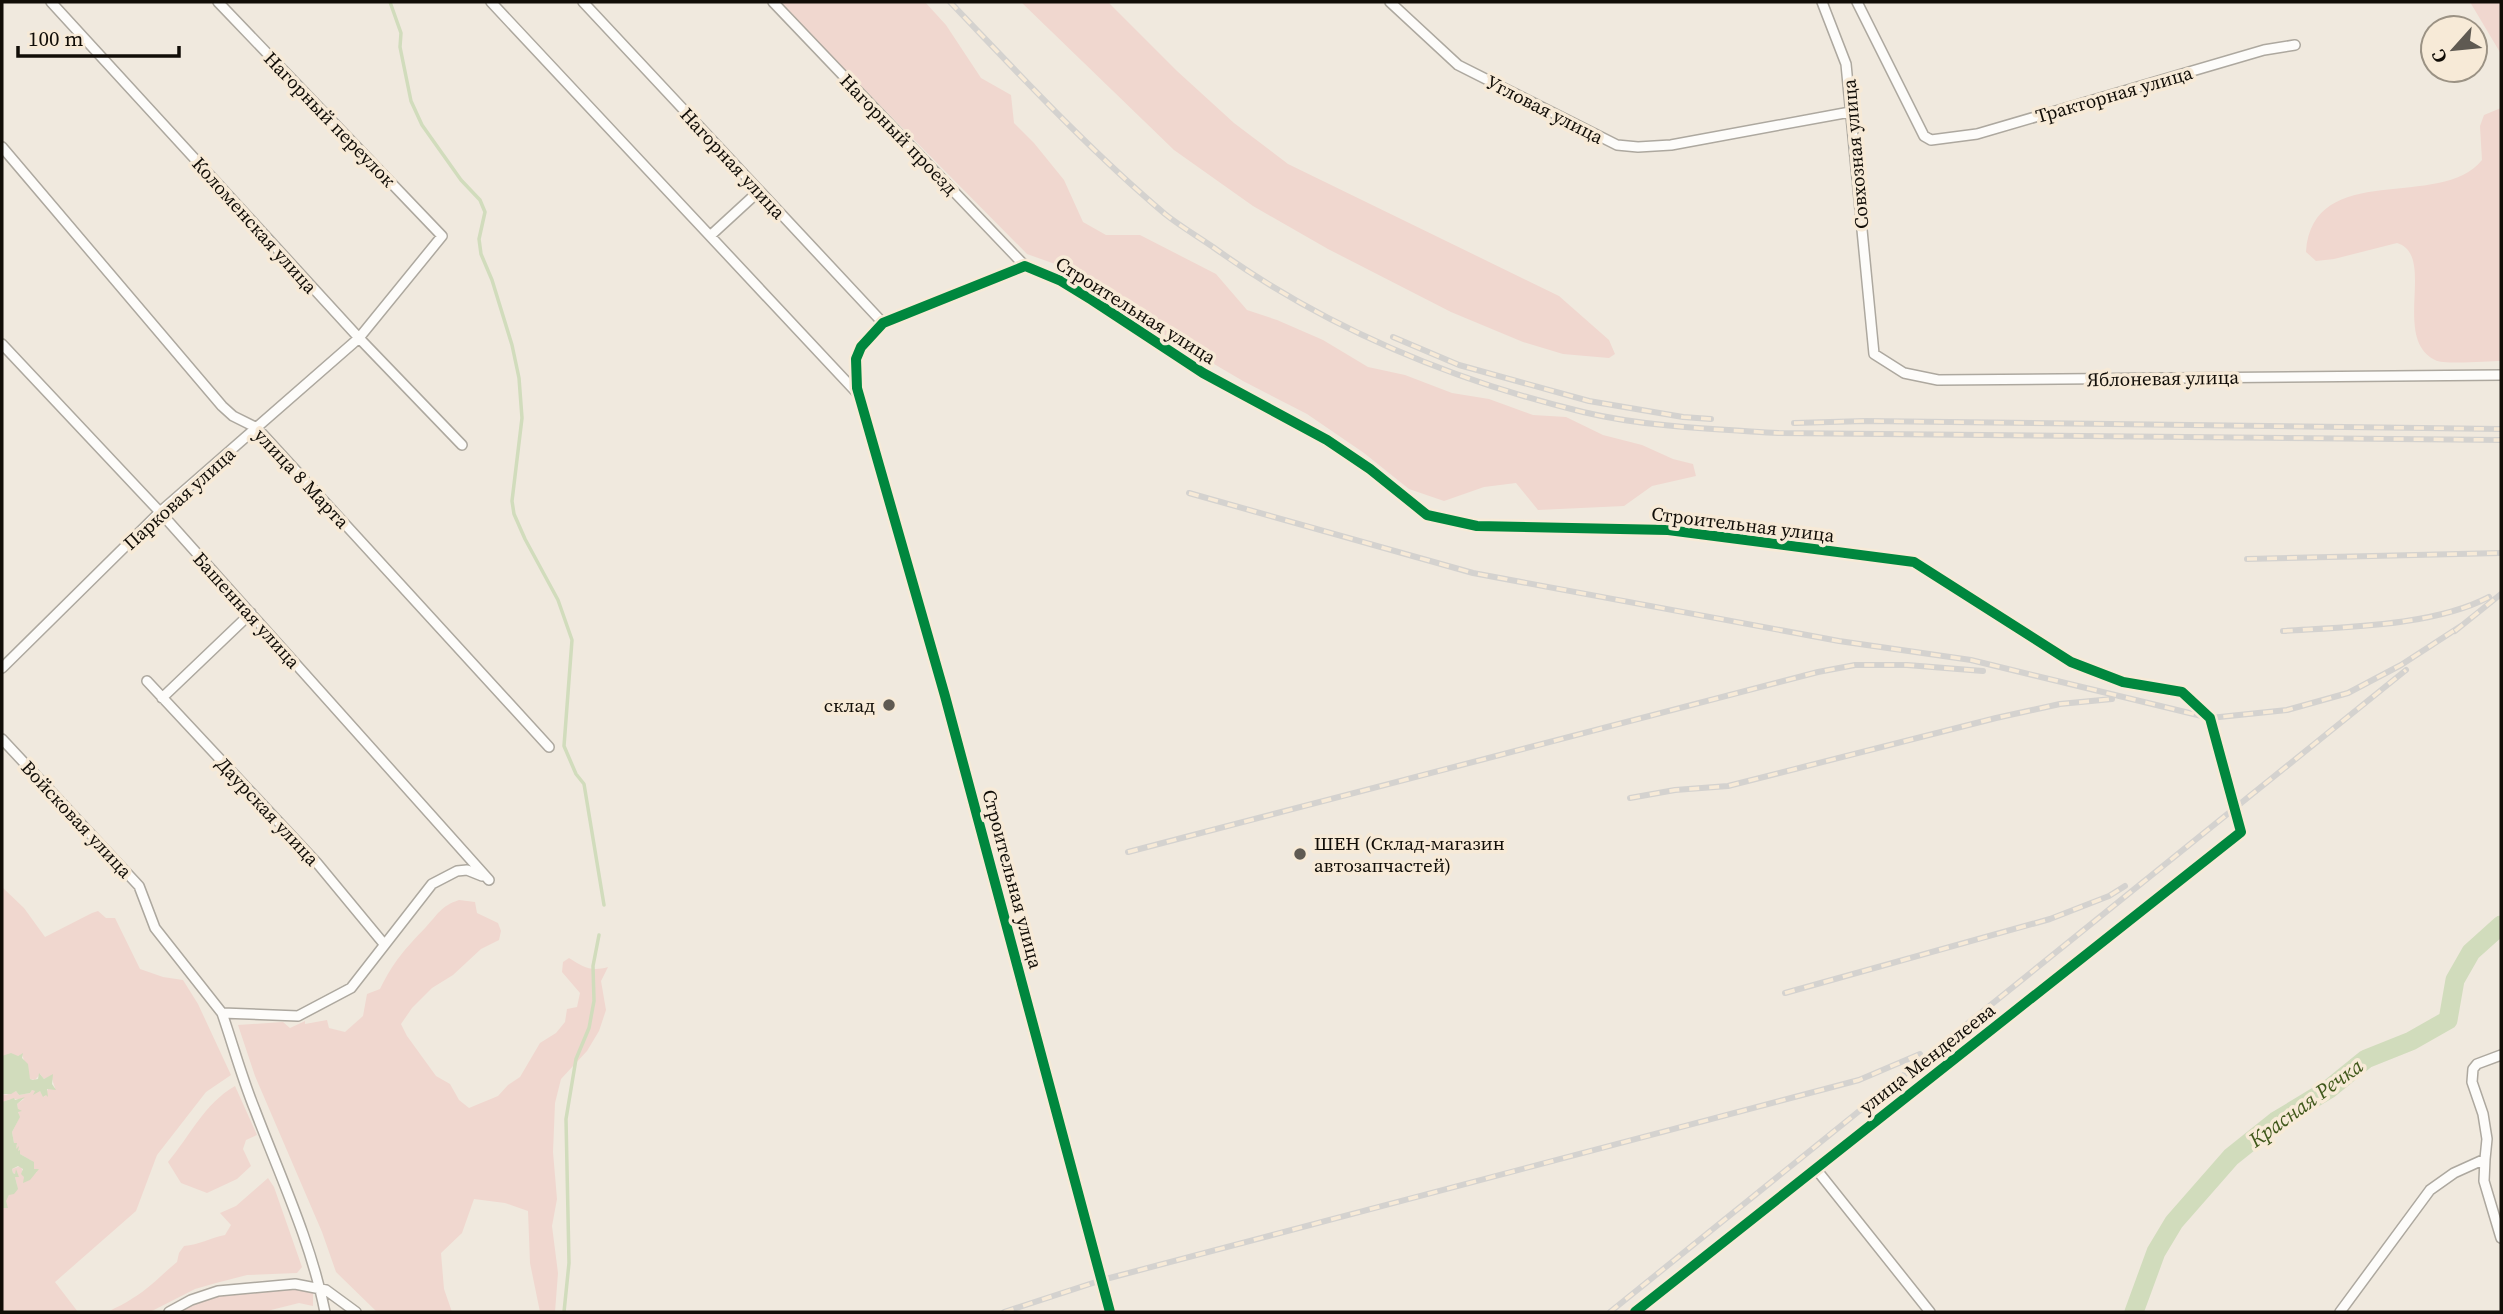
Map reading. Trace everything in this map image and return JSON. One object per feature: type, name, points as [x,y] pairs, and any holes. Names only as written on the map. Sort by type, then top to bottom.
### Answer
[{"type":"street","name":"Коломенская улица","points":[[51,2],[359,338],[462,445]]},
{"type":"street","name":"Нагорный переулок","points":[[218,2],[442,236]]},
{"type":"street","points":[[491,2],[859,396]]},
{"type":"street","name":"Нагорная улица","points":[[583,2],[883,323]]},
{"type":"street","name":"Нагорный проезд","points":[[773,2],[1026,266]]},
{"type":"street","name":"Угловая улица","points":[[1390,2],[1458,65],[1617,145],[1671,145],[1850,112]]},
{"type":"street","name":"Тракторная улица","points":[[1857,2],[1924,136],[1931,140],[1977,134],[2264,50],[2295,46]]},
{"type":"street","name":"Совхозная улица","points":[[1827,3],[1846,64],[1870,311]]},
{"type":"street","name":"улица 8 Марта","points":[[2,147],[222,407],[257,428],[549,747]]},
{"type":"street","points":[[710,236],[759,191]]},
{"type":"street","name":"Парковая улица","points":[[2,668],[160,512],[359,338],[442,236]]},
{"type":"street","name":"Строительная улица","points":[[1111,1312],[945,696],[859,396],[856,359],[861,346],[883,323],[1026,266],[1061,281],[1203,373],[1327,440],[1370,469],[1427,515],[1478,526],[1668,530],[1914,562],[2071,662],[2123,682],[2182,692],[2210,718],[2241,832]]},
{"type":"street","name":"Яблоневая улица","points":[[1870,311],[1874,354],[1904,373],[1938,380],[2501,374]]},
{"type":"street","name":"Башенная улица","points":[[2,344],[160,512],[489,880],[477,872],[467,870],[447,875],[426,891],[384,944]]},
{"type":"street","points":[[162,698],[251,614]]},
{"type":"street","name":"Даурская улица","points":[[147,681],[317,863],[384,944]]},
{"type":"street","name":"Войсковая улица","points":[[2,739],[139,886],[155,928],[222,1013],[253,1106],[301,1229],[321,1289],[325,1312]]},
{"type":"street","name":"улица Менделеева","points":[[1635,1312],[2241,832]]},
{"type":"street","points":[[222,1013],[298,1016],[351,988],[384,944]]},
{"type":"street","points":[[2501,1055],[2477,1064],[2473,1069],[2472,1082],[2483,1114],[2487,1139],[2484,1181],[2501,1238]]},
{"type":"street","points":[[2340,1312],[2430,1190],[2454,1173],[2485,1160]]},
{"type":"street","points":[[1816,1169],[1930,1312]]},
{"type":"street","points":[[169,1312],[191,1300],[218,1291],[295,1284],[326,1290],[356,1312]]},
{"type":"shaded area","points":[[778,2],[925,2],[946,25],[981,78],[1011,95],[1014,123],[1064,180],[1083,222],[1106,235],[1140,235],[1216,274],[1247,310],[1323,340],[1368,367],[1405,375],[1452,393],[1489,399],[1533,415],[1566,417],[1603,435],[1642,445],[1673,459],[1693,464],[1696,476],[1652,486],[1624,506],[1538,510],[1516,483],[1484,487],[1444,501],[1409,489],[1364,453],[1307,414],[1243,381],[1168,337],[1069,269],[1027,254]]},
{"type":"shaded area","points":[[1021,2],[1108,2],[1234,123],[1288,164],[1559,296],[1609,340],[1615,354],[1609,358],[1563,354],[1523,342],[1451,312],[1328,249],[1253,206],[1174,150]]},
{"type":"shaded area","points":[[2470,2],[2501,2],[2501,54],[2489,34],[2489,14],[2477,14]]},
{"type":"shaded area","points":[[2501,108],[2501,361],[2456,363],[2435,360],[2422,349],[2416,334],[2414,263],[2408,251],[2397,243],[2316,261],[2306,252],[2314,223],[2331,205],[2354,195],[2438,183],[2463,175],[2482,160],[2480,126],[2484,115]]},
{"type":"shaded area","points":[[2,887],[24,908],[45,937],[98,911],[106,918],[115,918],[140,969],[183,980],[198,1004],[231,1075],[206,1092],[157,1155],[136,1211],[55,1282],[78,1312],[2,1312],[2,1204],[6,1204],[5,1201],[17,1185],[15,1177],[18,1175],[13,1173],[12,1169],[21,1166],[25,1181],[37,1172],[32,1161],[15,1148],[17,1145],[12,1132],[19,1118],[17,1104],[24,1099],[3,1102],[2,1094],[16,1091],[19,1095],[32,1090],[40,1091],[44,1097],[48,1089],[55,1088],[51,1076],[44,1079],[40,1074],[35,1080],[30,1079],[22,1054],[2,1056]]},
{"type":"shaded area","points":[[459,900],[475,902],[477,913],[498,923],[501,931],[499,940],[481,949],[453,975],[432,988],[412,1008],[401,1024],[436,1076],[450,1084],[459,1100],[469,1108],[498,1096],[520,1077],[540,1043],[556,1033],[565,1022],[567,1009],[577,1007],[580,993],[562,972],[563,962],[569,958],[587,968],[608,967],[601,981],[606,1010],[599,1031],[587,1051],[561,1079],[555,1103],[553,1152],[557,1199],[552,1226],[558,1273],[555,1312],[540,1312],[530,1263],[528,1211],[505,1203],[474,1199],[462,1233],[441,1253],[444,1289],[452,1312],[377,1312],[336,1272],[322,1232],[255,1076],[238,1025],[283,1022],[290,1028],[305,1021],[305,1024],[327,1020],[329,1028],[345,1032],[363,1016],[367,994],[380,989],[405,949],[440,911]]},
{"type":"shaded area","points":[[11,1053],[18,1056],[23,1053],[22,1058],[28,1064],[30,1079],[38,1079],[39,1073],[44,1079],[53,1074],[52,1084],[56,1090],[47,1089],[48,1097],[43,1097],[40,1091],[33,1095],[35,1091],[32,1090],[19,1095],[16,1091],[2,1094],[2,1056]]},
{"type":"shaded area","points":[[235,1086],[257,1135],[246,1140],[243,1149],[251,1166],[237,1179],[207,1193],[181,1183],[168,1162],[206,1111]]},
{"type":"shaded area","points":[[25,1097],[17,1104],[22,1111],[18,1112],[20,1117],[12,1132],[14,1143],[17,1143],[16,1149],[19,1146],[20,1154],[34,1162],[34,1169],[39,1169],[30,1180],[23,1183],[23,1169],[18,1166],[12,1169],[15,1174],[16,1169],[19,1177],[15,1177],[18,1189],[9,1195],[6,1201],[8,1208],[2,1208],[2,1102]]},
{"type":"shaded area","points":[[268,1178],[274,1187],[302,1267],[297,1273],[247,1275],[216,1283],[195,1289],[150,1312],[108,1312],[130,1300],[177,1262],[184,1246],[225,1235],[231,1225],[220,1213],[236,1206]]},
{"type":"shaded area","points":[[294,1287],[313,1292],[313,1306],[299,1303],[263,1312],[176,1312],[219,1295]]},
{"type":"waterway","points":[[390,2],[401,33],[400,47],[411,101],[422,125],[461,180],[480,200],[485,212],[479,239],[481,254],[512,345],[519,378],[522,418],[512,501],[514,514],[558,600],[572,640],[564,746],[576,774],[584,784],[604,905]]},
{"type":"waterway","name":"Красная Речка","points":[[2134,1312],[2156,1252],[2174,1222],[2231,1157],[2276,1121],[2329,1089],[2366,1059],[2411,1041],[2448,1020],[2455,980],[2471,952],[2501,925]]},
{"type":"waterway","points":[[564,1312],[569,1263],[566,1119],[576,1059],[589,1028],[594,1001],[593,966],[599,935]]},
{"type":"railway","points":[[950,2],[1028,84],[1136,189],[1165,214],[1255,276],[1299,302],[1390,348],[1437,367],[1534,399],[1631,421],[1778,433],[2501,440]]},
{"type":"railway","points":[[1393,337],[1459,365],[1589,401],[1683,417],[1711,419]]},
{"type":"railway","points":[[1794,423],[1866,421],[2501,429]]},
{"type":"railway","points":[[1189,493],[1473,573],[1839,641],[1971,660],[2210,718],[2287,710],[2348,693],[2401,665],[2461,626]]},
{"type":"railway","points":[[2247,559],[2501,553]]},
{"type":"railway","points":[[2455,631],[2501,594]]},
{"type":"railway","points":[[2283,631],[2416,619],[2467,607],[2489,597]]},
{"type":"railway","points":[[1128,852],[1818,672],[1855,665],[1907,665],[1983,671]]},
{"type":"railway","points":[[1610,1312],[2406,670]]},
{"type":"railway","points":[[1630,798],[1675,790],[1728,786],[1996,718],[2060,704],[2112,699]]},
{"type":"railway","points":[[1785,993],[2050,919],[2109,896],[2125,886]]},
{"type":"railway","points":[[1004,1312],[1102,1280],[1859,1080],[1920,1054]]},
{"type":"cycle path","points":[[1110,1312],[945,696],[857,388],[856,359],[861,347],[883,323],[1025,266],[1061,281],[1203,373],[1327,440],[1370,469],[1427,515],[1477,526],[1668,530],[1914,562],[2071,662],[2123,682],[2182,692],[2210,718],[2241,832],[1635,1312]]},
{"type":"place","name":"склад","points":[[889,705]]},
{"type":"place","name":"ШЕН (Склад-магазин автозапчастей)","points":[[1300,854]]}]
